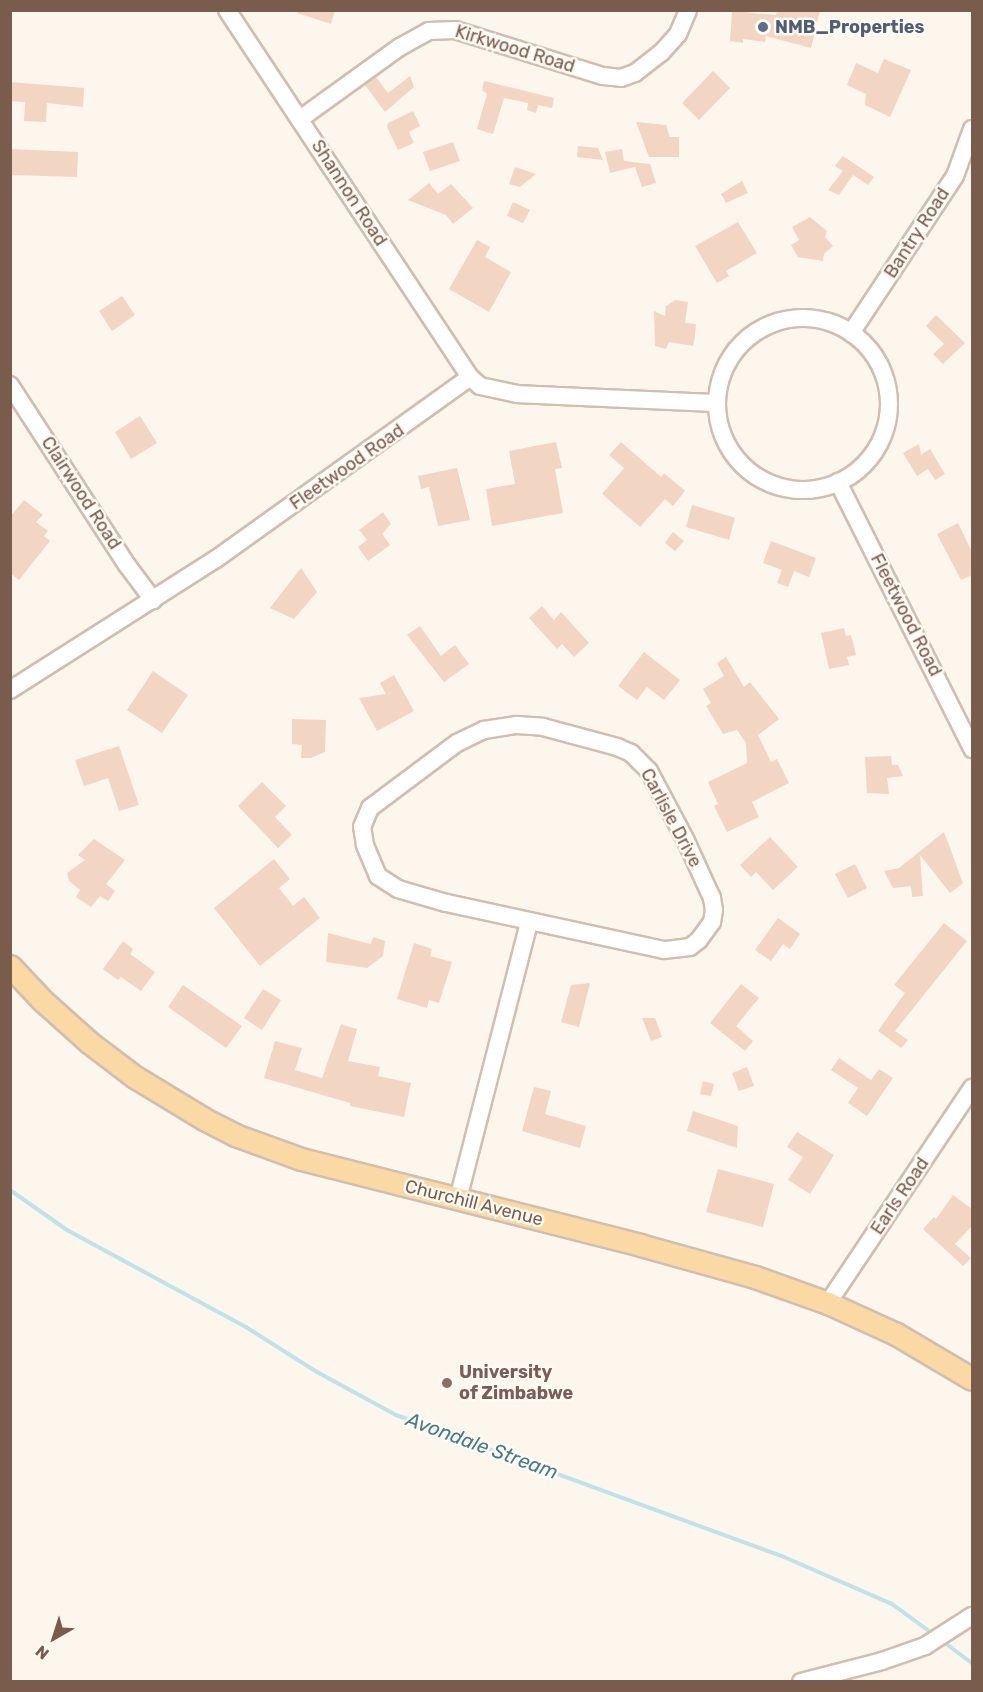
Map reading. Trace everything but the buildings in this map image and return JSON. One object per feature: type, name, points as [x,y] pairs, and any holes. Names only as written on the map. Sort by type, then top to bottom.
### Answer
[{"type":"main road","name":"Churchill Avenue","points":[[10,966],[43,1001],[90,1043],[135,1077],[235,1135],[301,1159],[706,1262],[828,1303],[896,1334],[972,1379]]},
{"type":"street","name":"Shannon Road","points":[[227,10],[470,377]]},
{"type":"street","name":"Kirkwood Road","points":[[300,119],[400,47],[429,31],[455,30],[603,76],[621,78],[635,73],[661,53],[678,34],[688,10]]},
{"type":"street","name":"Bantry Road","points":[[851,333],[967,162],[972,129]]},
{"type":"street","points":[[807,318],[830,323],[851,333],[868,348],[880,367],[887,389],[888,412],[884,434],[873,454],[857,471],[838,482],[802,490],[783,488],[765,481],[735,457],[725,440],[717,403],[720,380],[729,359],[744,341],[762,328],[784,320],[807,318]]},
{"type":"street","points":[[470,377],[480,386],[508,393],[717,403]]},
{"type":"street","name":"Fleetwood Road","points":[[10,690],[153,600],[363,456],[470,377]]},
{"type":"street","name":"Clairwood Road","points":[[10,385],[127,565],[153,600]]},
{"type":"street","name":"Fleetwood Road","points":[[838,482],[972,748]]},
{"type":"street","name":"Carlisle Drive","points":[[500,726],[543,727],[617,747],[640,760],[661,790],[712,898],[714,910],[706,932],[690,947],[678,950],[664,950],[529,922],[446,903],[387,884],[378,876],[363,836],[365,817],[378,801],[457,743],[484,730],[500,726]]},
{"type":"street","points":[[458,1199],[529,922]]},
{"type":"street","name":"Earls Road","points":[[828,1303],[972,1088]]},
{"type":"street","points":[[801,1682],[882,1661],[925,1646],[972,1616]]},
{"type":"waterway","name":"Avondale Stream","points":[[10,1190],[67,1230],[246,1327],[317,1372],[396,1415],[784,1557],[892,1604],[933,1634]]},
{"type":"waterway","name":"Avondale Stream","points":[[941,1640],[972,1663]]},
{"type":"place","name":"NMB_Properties","points":[[763,27]]},
{"type":"place","name":"University of Zimbabwe","points":[[447,1383]]}]
